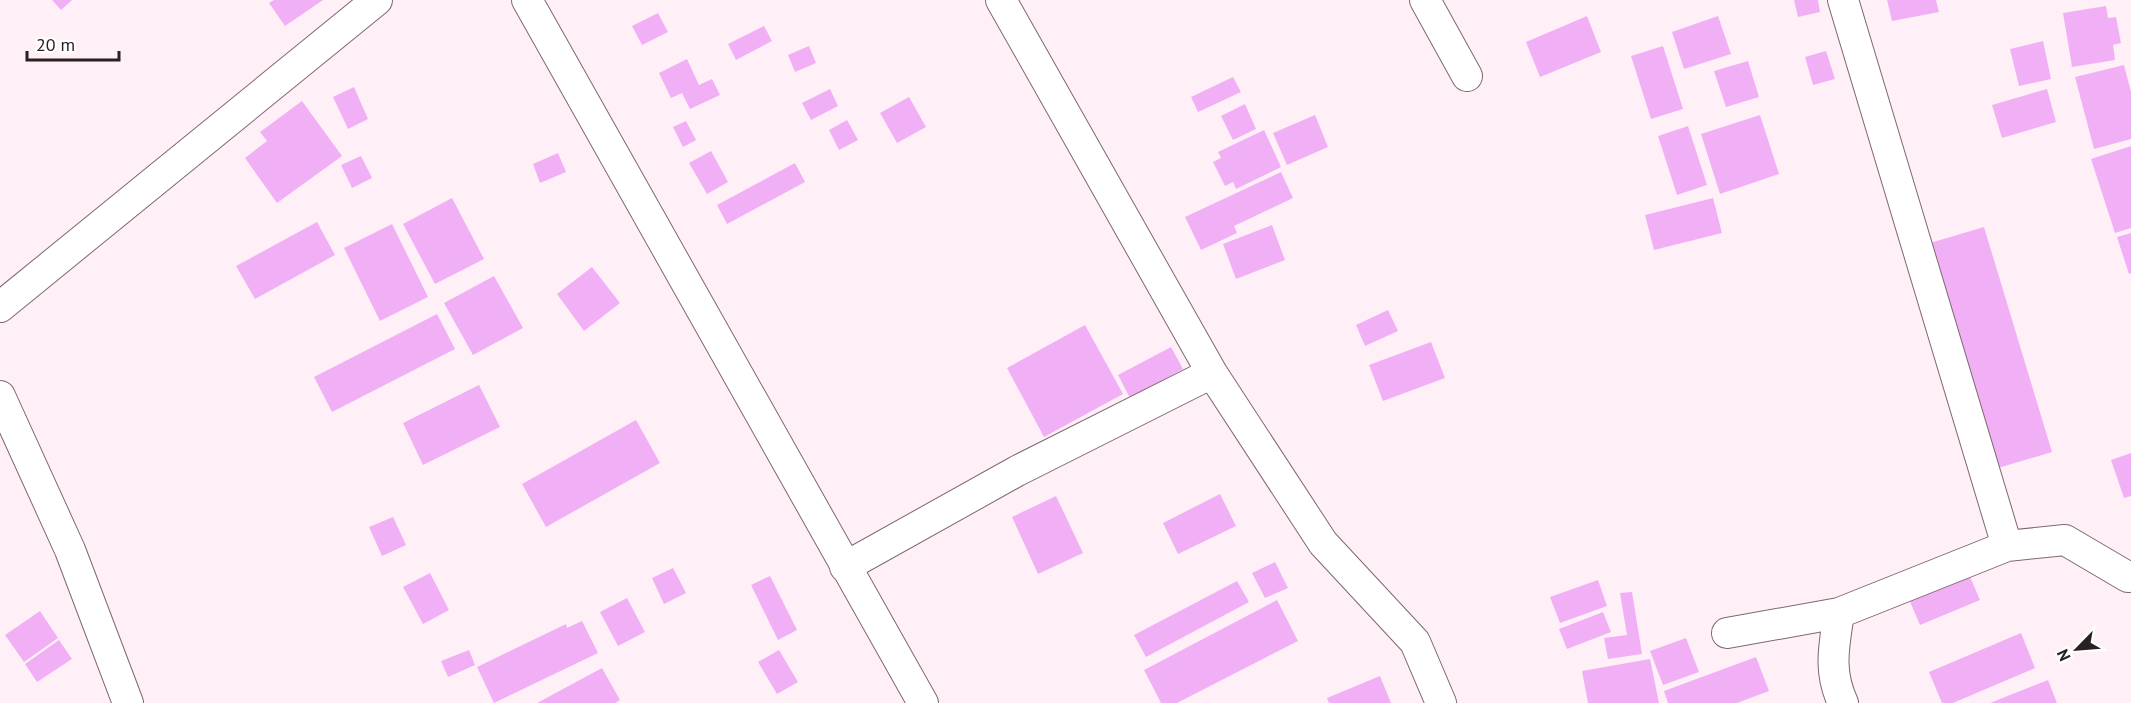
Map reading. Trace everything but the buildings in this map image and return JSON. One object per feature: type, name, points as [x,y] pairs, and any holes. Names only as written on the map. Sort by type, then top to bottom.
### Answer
[{"type":"street","points":[[0,307],[377,0]]},
{"type":"street","points":[[527,0],[923,703]]},
{"type":"street","points":[[1001,0],[1212,373],[1323,543],[1415,642],[1441,703]]},
{"type":"street","points":[[1425,0],[1467,76]]},
{"type":"street","points":[[1843,0],[2007,546]]},
{"type":"street","points":[[845,567],[1017,471],[1212,373]]},
{"type":"street","points":[[0,396],[70,550],[128,703]]},
{"type":"street","points":[[1727,633],[1839,613],[2007,546],[2065,540],[2128,576]]},
{"type":"street","points":[[1839,613],[1832,657],[1835,686],[1843,703]]}]
